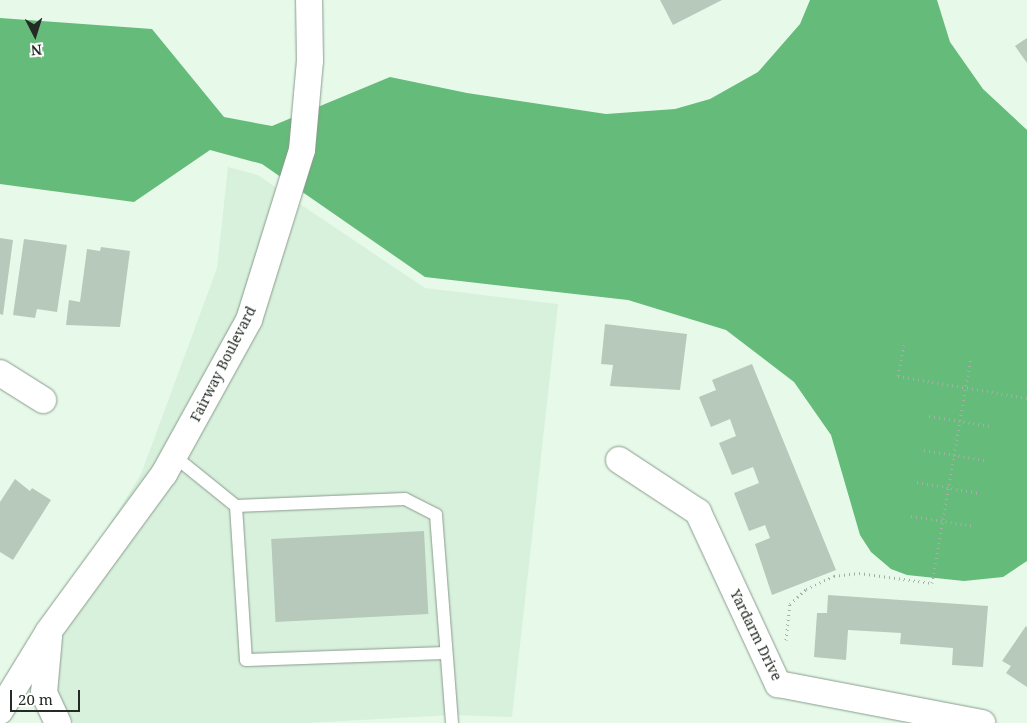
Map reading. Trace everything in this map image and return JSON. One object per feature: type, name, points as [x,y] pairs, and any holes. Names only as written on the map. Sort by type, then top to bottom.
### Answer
[{"type":"street","name":"Fairway Boulevard","points":[[0,711],[49,631],[174,456],[249,320],[277,236],[302,150],[310,61],[310,0]]},
{"type":"street","points":[[0,373],[43,400]]},
{"type":"street","name":"Yardarm Drive","points":[[619,460],[698,512],[778,684],[982,723]]},
{"type":"street","points":[[49,631],[44,693],[58,723]]},
{"type":"lane","points":[[174,456],[236,506],[405,499],[436,515],[452,723]]},
{"type":"lane","points":[[236,506],[246,660],[446,653]]},
{"type":"path","points":[[904,345],[898,376],[1027,398]]},
{"type":"path","points":[[775,678],[783,666],[790,604],[801,594],[834,576],[859,573],[932,583],[971,358]]},
{"type":"path","points":[[929,416],[991,426]]},
{"type":"path","points":[[924,450],[985,460]]},
{"type":"path","points":[[917,482],[978,493]]},
{"type":"path","points":[[911,516],[974,526]]},
{"type":"shaded area","points":[[810,0],[937,0],[950,42],[983,89],[1027,130],[1027,561],[1003,577],[964,581],[907,575],[891,569],[871,552],[860,535],[831,435],[794,382],[726,330],[628,300],[425,277],[262,164],[210,150],[134,202],[0,184],[0,18],[152,29],[224,117],[272,126],[390,77],[467,93],[606,114],[675,109],[710,99],[758,72],[800,24]]},
{"type":"shaded area","points":[[228,167],[258,175],[278,189],[238,314],[154,466],[107,529],[141,474],[217,268]]},
{"type":"shaded area","points":[[300,204],[425,288],[558,304],[512,717],[452,715],[308,723],[73,723],[56,691],[61,637],[260,325]]},
{"type":"building","points":[[660,0],[722,0],[673,25]]},
{"type":"building","points":[[1027,38],[1027,63],[1015,46]]},
{"type":"building","points":[[0,238],[13,240],[3,315],[0,314]]},
{"type":"building","points":[[24,239],[67,245],[57,312],[37,309],[35,318],[13,315]]},
{"type":"building","points":[[101,247],[130,251],[120,327],[66,325],[69,300],[80,302],[87,249],[100,251]]},
{"type":"building","points":[[605,324],[687,334],[680,390],[610,386],[613,365],[601,364]]},
{"type":"building","points":[[752,364],[836,570],[772,595],[755,544],[770,538],[765,525],[749,531],[734,493],[759,483],[753,467],[732,475],[719,443],[736,436],[730,419],[711,427],[699,397],[716,390],[712,380]]},
{"type":"building","points":[[15,479],[30,491],[32,488],[51,500],[13,560],[0,552],[0,502]]},
{"type":"building","points":[[424,531],[428,614],[276,622],[271,539]]},
{"type":"building","points":[[828,595],[988,606],[983,667],[952,665],[953,648],[900,644],[901,633],[848,630],[846,660],[814,657],[817,613],[827,613]]},
{"type":"building","points":[[1026,626],[1027,687],[1006,673],[1011,666],[1002,661]]}]
